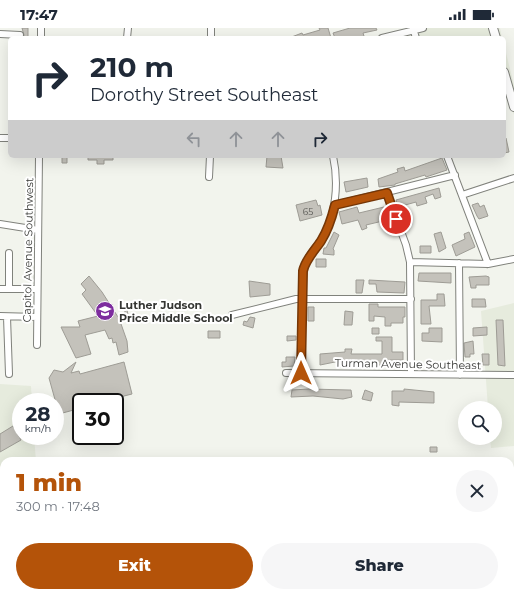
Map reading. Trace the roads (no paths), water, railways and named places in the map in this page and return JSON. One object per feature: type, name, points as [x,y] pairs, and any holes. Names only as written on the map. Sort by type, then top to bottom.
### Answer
[{"type":"main road","points":[[506,86],[513,103]]},
{"type":"street","points":[[389,36],[413,29],[423,28]]},
{"type":"street","points":[[0,34],[20,35]]},
{"type":"street","name":"Capitol Avenue Southwest","points":[[37,345],[39,158]]},
{"type":"street","points":[[209,177],[210,158]]},
{"type":"street","points":[[301,373],[304,266],[322,238],[332,217],[335,205],[333,158]]},
{"type":"street","points":[[448,158],[488,264]]},
{"type":"street","points":[[335,205],[455,175]]},
{"type":"street","points":[[462,195],[514,178]]},
{"type":"street","points":[[387,193],[406,245],[410,262],[410,374]]},
{"type":"street","points":[[0,224],[38,230]]},
{"type":"street","points":[[9,253],[9,289]]},
{"type":"street","points":[[410,262],[488,264],[514,259]]},
{"type":"street","points":[[459,263],[460,375]]},
{"type":"street","points":[[0,289],[38,289]]},
{"type":"street","points":[[232,315],[302,298],[411,299]]},
{"type":"street","points":[[8,374],[3,316],[37,317]]},
{"type":"street","name":"Turman Avenue Southeast","points":[[286,373],[514,375]]},
{"type":"place","name":"Luther Judson Price Middle School","points":[[105,311]]}]
